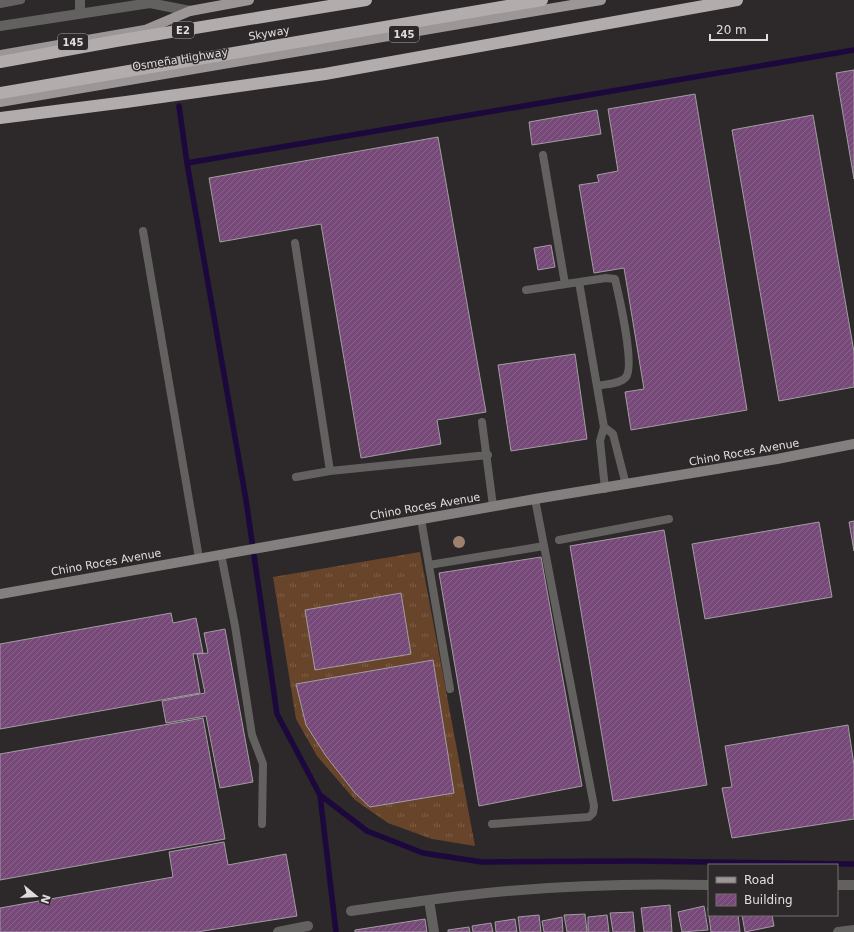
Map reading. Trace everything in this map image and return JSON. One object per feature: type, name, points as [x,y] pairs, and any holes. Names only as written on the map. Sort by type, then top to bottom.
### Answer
[{"type":"highway","name":"Skyway","points":[[0,62],[116,41],[366,0]]},
{"type":"highway","name":"Skyway","points":[[0,93],[542,0]]},
{"type":"highway","points":[[0,118],[325,74],[737,0]]},
{"type":"main road","name":"145","points":[[0,55],[145,30],[190,11],[249,0]]},
{"type":"main road","name":"Osmeña Highway","points":[[0,102],[601,0]]},
{"type":"main road","name":"Chino Roces Avenue","points":[[0,594],[493,506],[777,460],[854,444]]},
{"type":"street","points":[[80,0],[80,12]]},
{"type":"street","points":[[0,26],[80,12],[150,3],[190,11]]},
{"type":"street","points":[[351,911],[429,900],[550,888],[645,884],[708,885]]},
{"type":"street","points":[[838,886],[854,885]]},
{"type":"street","points":[[429,900],[434,932]]},
{"type":"street","points":[[278,932],[308,926]]},
{"type":"street","points":[[838,932],[854,930]]},
{"type":"lane","points":[[0,4],[21,0]]},
{"type":"lane","points":[[543,155],[564,284]]},
{"type":"lane","points":[[143,231],[199,558]]},
{"type":"lane","points":[[295,243],[330,472]]},
{"type":"lane","points":[[526,290],[606,278],[615,279],[628,352],[629,368],[625,379],[597,386]]},
{"type":"lane","points":[[579,282],[604,427],[600,441],[605,489]]},
{"type":"lane","points":[[482,422],[488,455],[493,506]]},
{"type":"lane","points":[[604,427],[613,434],[626,485]]},
{"type":"lane","points":[[296,477],[488,455]]},
{"type":"lane","points":[[492,824],[589,817],[593,813],[594,806],[535,499]]},
{"type":"lane","points":[[559,540],[669,518]]},
{"type":"lane","points":[[421,519],[450,688]]},
{"type":"lane","points":[[429,565],[544,546]]},
{"type":"lane","points":[[220,554],[235,626],[252,734],[263,764],[262,824]]},
{"type":"green space","points":[[420,552],[475,846],[432,839],[388,823],[355,800],[317,756],[296,719],[273,577]]},
{"type":"building","points":[[854,70],[854,179],[836,73]]},
{"type":"building","points":[[695,94],[747,410],[631,430],[625,392],[644,389],[624,268],[594,273],[579,185],[599,182],[597,175],[618,171],[608,109]]},
{"type":"building","points":[[597,110],[601,134],[532,145],[529,122]]},
{"type":"building","points":[[813,115],[854,352],[854,387],[779,401],[732,130]]},
{"type":"building","points":[[438,137],[486,412],[437,420],[441,444],[361,458],[321,224],[220,242],[209,178]]},
{"type":"building","points":[[551,245],[555,267],[538,270],[534,248]]},
{"type":"building","points":[[575,354],[587,439],[511,451],[498,365]]},
{"type":"building","points":[[854,521],[854,551],[849,522]]},
{"type":"building","points":[[819,522],[832,597],[705,619],[692,544]]},
{"type":"building","points":[[664,530],[707,785],[613,801],[570,546]]},
{"type":"building","points":[[541,557],[582,786],[479,806],[439,573]]},
{"type":"building","points":[[401,593],[411,654],[315,670],[305,610]]},
{"type":"building","points":[[171,613],[173,623],[196,618],[203,653],[193,654],[200,693],[0,729],[0,644]]},
{"type":"building","points":[[225,629],[253,782],[220,788],[206,716],[166,723],[162,701],[205,693],[197,654],[208,653],[204,633]]},
{"type":"building","points":[[433,660],[454,793],[370,807],[355,793],[326,756],[306,725],[296,684]]},
{"type":"building","points":[[203,718],[225,839],[0,880],[0,754]]},
{"type":"building","points":[[848,725],[854,765],[854,819],[732,838],[722,788],[732,787],[725,746]]},
{"type":"building","points":[[224,842],[228,865],[286,854],[297,916],[197,932],[0,932],[0,908],[173,877],[169,852]]},
{"type":"building","points":[[670,905],[672,932],[644,932],[641,908]]},
{"type":"building","points":[[704,906],[708,930],[682,932],[678,912]]},
{"type":"building","points":[[633,912],[635,932],[613,932],[610,913]]},
{"type":"building","points":[[585,914],[587,932],[567,932],[564,915]]},
{"type":"building","points":[[539,915],[541,932],[520,932],[518,917]]},
{"type":"building","points":[[607,915],[609,932],[588,932],[588,917]]},
{"type":"building","points":[[709,916],[738,916],[740,932],[711,932]]},
{"type":"building","points":[[742,916],[772,916],[774,926],[745,932]]},
{"type":"building","points":[[562,917],[563,932],[544,932],[542,921]]},
{"type":"building","points":[[425,919],[427,932],[355,932],[355,930]]},
{"type":"building","points":[[515,919],[517,932],[496,932],[495,922]]},
{"type":"building","points":[[491,923],[493,932],[473,932],[472,926]]},
{"type":"building","points":[[469,927],[470,932],[448,932],[448,930]]},
{"type":"waterway","points":[[187,163],[854,50]]},
{"type":"waterway","points":[[179,106],[187,163],[246,500],[277,714],[320,795],[336,932]]},
{"type":"waterway","points":[[320,795],[367,831],[423,853],[482,862],[636,861],[854,864]]}]
